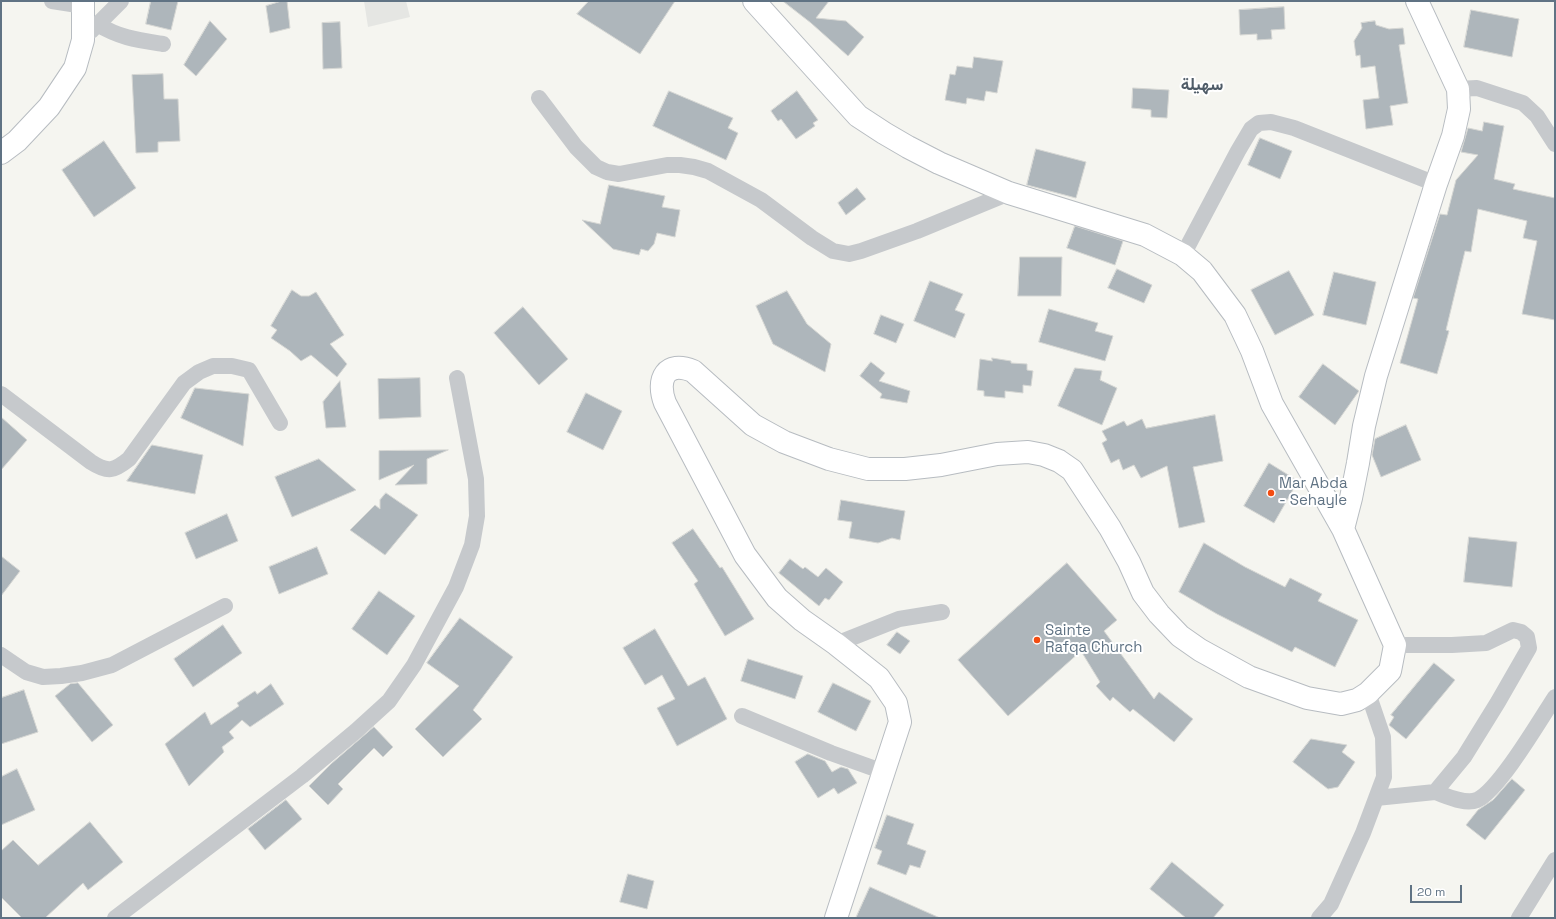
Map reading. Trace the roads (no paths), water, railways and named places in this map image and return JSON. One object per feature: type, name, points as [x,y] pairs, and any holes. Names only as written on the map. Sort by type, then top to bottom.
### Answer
[{"type":"street","points":[[1,153],[17,141],[54,101],[75,68],[83,40],[84,3],[52,1]]},
{"type":"street","points":[[83,40],[121,1]]},
{"type":"street","points":[[754,1],[858,116],[908,147],[939,163],[1009,193],[1145,235],[1183,255],[1202,271],[1235,315],[1252,352],[1272,404],[1343,529],[1395,645],[1390,671],[1368,693],[1357,700],[1340,704],[1307,698],[1249,677],[1200,650],[1180,636],[1159,614],[1143,594],[1110,528],[1072,470],[1059,461],[1044,455],[1028,452],[997,454],[941,465],[905,470],[868,469],[829,459],[784,442],[753,425],[692,371],[683,367],[668,371],[663,377],[660,385],[665,403],[745,555],[777,598],[802,620],[836,644],[879,678],[896,703],[900,722],[836,918]]},
{"type":"street","points":[[1343,529],[1376,376],[1436,184],[1453,136],[1459,109],[1458,89],[1417,1]]},
{"type":"street","points":[[97,24],[126,38],[163,44]]},
{"type":"street","points":[[1458,89],[1477,88],[1523,103],[1537,116],[1555,144]]},
{"type":"street","points":[[539,98],[576,147],[596,168],[619,174],[667,165],[694,167],[708,171],[761,200],[812,238],[833,251],[849,254],[883,244],[1009,193]]},
{"type":"street","points":[[1183,255],[1238,151],[1251,129],[1259,122],[1271,122],[1294,128],[1436,184]]},
{"type":"street","points":[[1,394],[91,462],[100,468],[110,470],[119,467],[128,459],[184,383],[198,372],[213,366],[232,366],[249,370],[280,423]]},
{"type":"street","points":[[115,918],[302,776],[367,723],[389,701],[414,665],[456,587],[472,545],[477,516],[476,479],[457,378]]},
{"type":"street","points":[[1,655],[26,672],[42,677],[82,673],[112,665],[225,606]]},
{"type":"street","points":[[836,644],[899,619],[942,612]]},
{"type":"street","points":[[1395,645],[1452,645],[1486,643],[1513,630],[1520,632],[1527,637],[1529,648],[1498,702],[1464,756],[1435,792]]},
{"type":"street","points":[[1319,918],[1331,904],[1363,833],[1384,777],[1383,737],[1368,693]]},
{"type":"street","points":[[1376,798],[1435,792],[1462,801],[1476,800],[1487,793],[1526,742],[1555,697]]},
{"type":"street","points":[[742,716],[832,753],[884,772]]},
{"type":"street","points":[[1519,918],[1555,860]]},
{"type":"street","points":[[1508,918],[1529,901]]},
{"type":"place","name":"Mar Abda - Sehayle","points":[[1271,493]]},
{"type":"place","name":"Sainte Rafqa Church","points":[[1037,640]]},
{"type":"district","name":"سهيلة","points":[[1202,85]]}]
